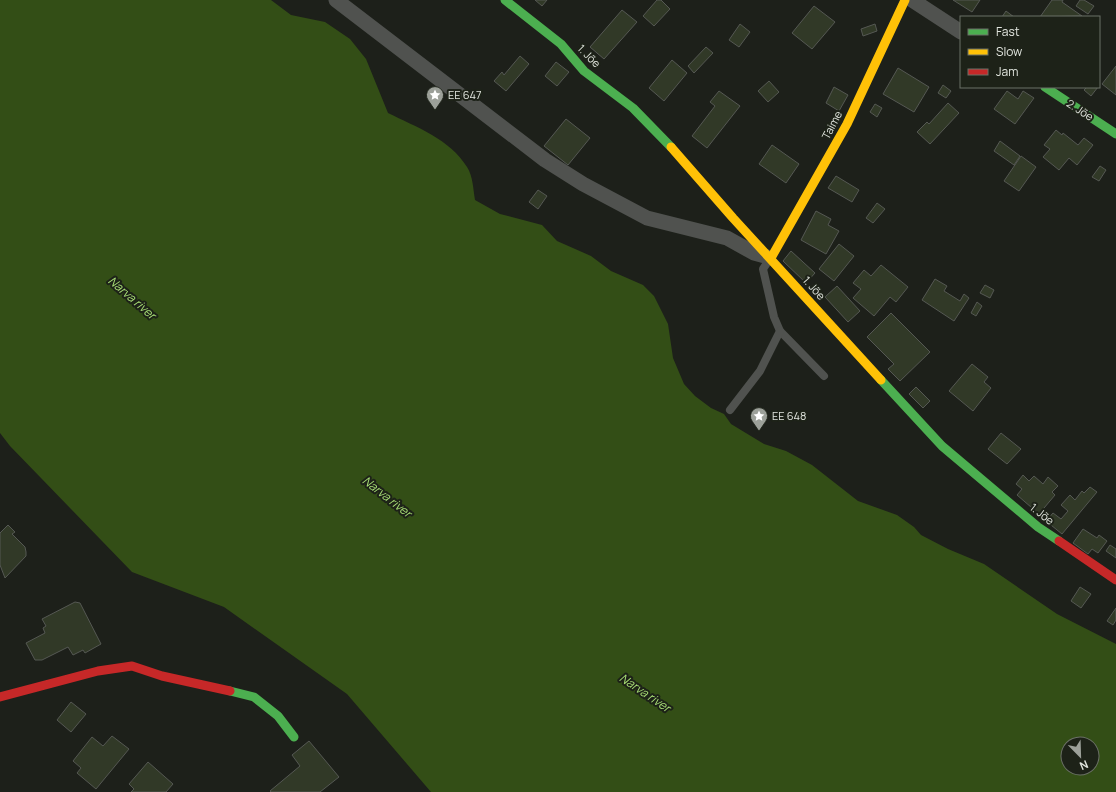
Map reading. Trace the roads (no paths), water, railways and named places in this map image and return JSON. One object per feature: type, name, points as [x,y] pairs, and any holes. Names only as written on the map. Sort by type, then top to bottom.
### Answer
[{"type":"street","points":[[336,0],[545,160],[583,184],[647,218],[727,238],[754,253],[770,258]]},
{"type":"street","name":"1. Jõe","points":[[505,0],[561,44],[584,71],[633,108],[686,162],[733,218],[942,446],[1038,527],[1116,580]]},
{"type":"street","name":"Taime","points":[[770,258],[847,124],[905,0]]},
{"type":"street","points":[[912,0],[960,31]]},
{"type":"street","name":"2. Jõe","points":[[1047,88],[1116,134]]},
{"type":"street","points":[[0,697],[98,671],[132,666],[162,676],[254,697],[278,716],[294,737]]},
{"type":"lane","points":[[770,258],[763,269],[774,317],[780,331],[824,376]]},
{"type":"lane","points":[[730,410],[760,371],[780,331]]},
{"type":"water","name":"Narva river","points":[[0,0],[271,0],[291,15],[325,22],[350,39],[366,59],[388,113],[442,141],[460,157],[472,178],[475,200],[500,214],[542,225],[557,241],[591,256],[611,271],[643,285],[654,296],[668,324],[673,358],[684,384],[695,396],[711,408],[724,414],[731,424],[764,444],[786,451],[812,465],[858,501],[897,515],[914,527],[921,535],[948,549],[984,564],[1057,614],[1116,644],[1116,792],[431,792],[347,694],[224,607],[132,572],[10,446],[0,433]]},
{"type":"place","name":"EE 647","points":[[435,110]]},
{"type":"place","name":"EE 648","points":[[759,431]]}]
